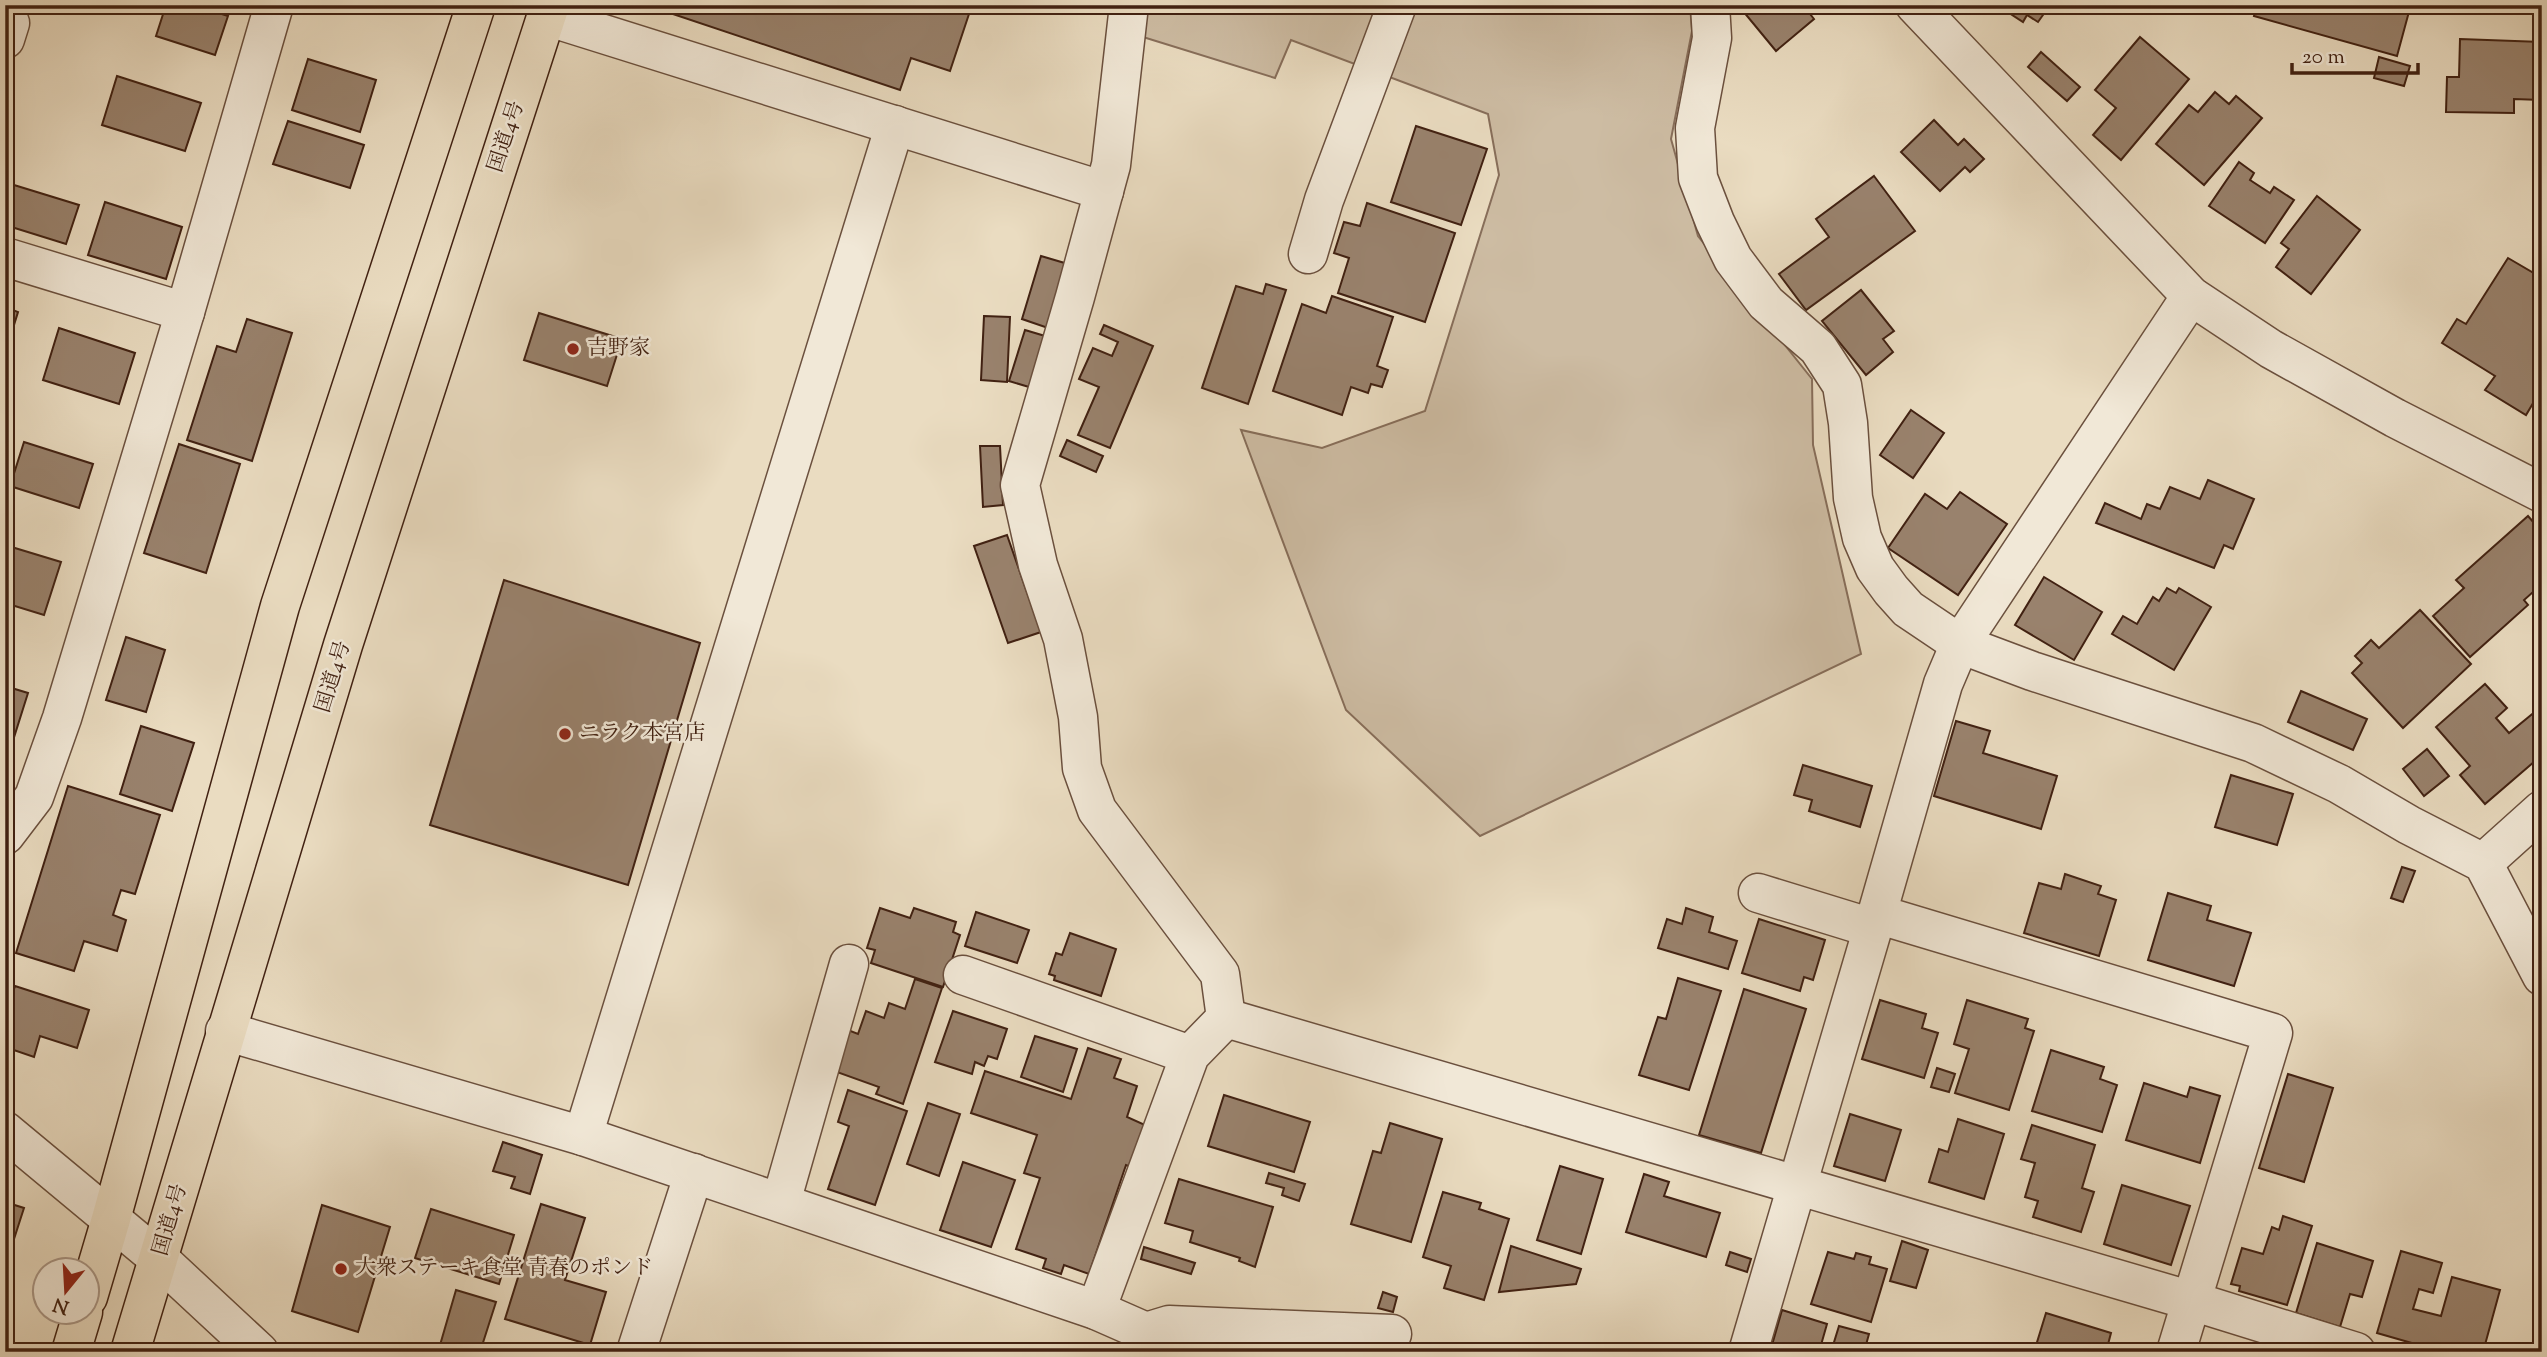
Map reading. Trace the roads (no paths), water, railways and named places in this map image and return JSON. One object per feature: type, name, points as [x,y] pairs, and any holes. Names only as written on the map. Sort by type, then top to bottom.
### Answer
[{"type":"highway","points":[[100,1256],[280,606],[476,5]]},
{"type":"highway","name":"国道4号","points":[[130,1352],[343,645],[548,10]]},
{"type":"highway","points":[[71,1352],[79,1326]]},
{"type":"street","points":[[5,835],[34,797],[47,764],[185,312],[274,5]]},
{"type":"street","points":[[1129,5],[1111,165],[1076,297],[1020,485],[1038,565],[1063,639],[1078,717],[1082,768],[1097,810],[1220,974],[1226,1018]]},
{"type":"street","points":[[1308,254],[1324,200],[1397,5]]},
{"type":"street","points":[[1710,5],[1712,38],[1695,128],[1698,178],[1714,222],[1733,259],[1766,303],[1818,348],[1842,385],[1848,422],[1853,498],[1862,538],[1875,568],[1891,590],[1908,609],[1960,644],[2253,743],[2339,783],[2409,825],[2483,863],[2542,975]]},
{"type":"street","points":[[1915,5],[2192,296],[2271,349],[2395,418],[2542,494]]},
{"type":"street","points":[[548,10],[1104,191]]},
{"type":"street","points":[[5,21],[10,23],[5,39]]},
{"type":"street","points":[[583,1136],[895,125]]},
{"type":"street","points":[[5,257],[185,312]]},
{"type":"street","points":[[1748,1352],[1943,684],[1960,644],[2192,296]]},
{"type":"street","points":[[2483,863],[2542,810]]},
{"type":"street","points":[[1758,893],[1874,921],[2273,1033],[2176,1352]]},
{"type":"street","points":[[781,1202],[849,964]]},
{"type":"street","points":[[963,975],[1190,1055]]},
{"type":"street","points":[[1096,1310],[1190,1055],[1226,1018]]},
{"type":"street","points":[[1226,1018],[2192,1301],[2356,1352]]},
{"type":"street","points":[[225,1031],[583,1136],[781,1202],[1096,1310],[1151,1342],[1169,1325],[1392,1334]]},
{"type":"street","points":[[5,1131],[159,1259],[260,1352]]},
{"type":"street","points":[[636,1352],[694,1173]]},
{"type":"place","name":"吉野家","points":[[573,349]]},
{"type":"place","name":"ニラク本宮店","points":[[565,734]]},
{"type":"place","name":"大衆ステーキ食堂 青春のポンド","points":[[341,1269]]}]
